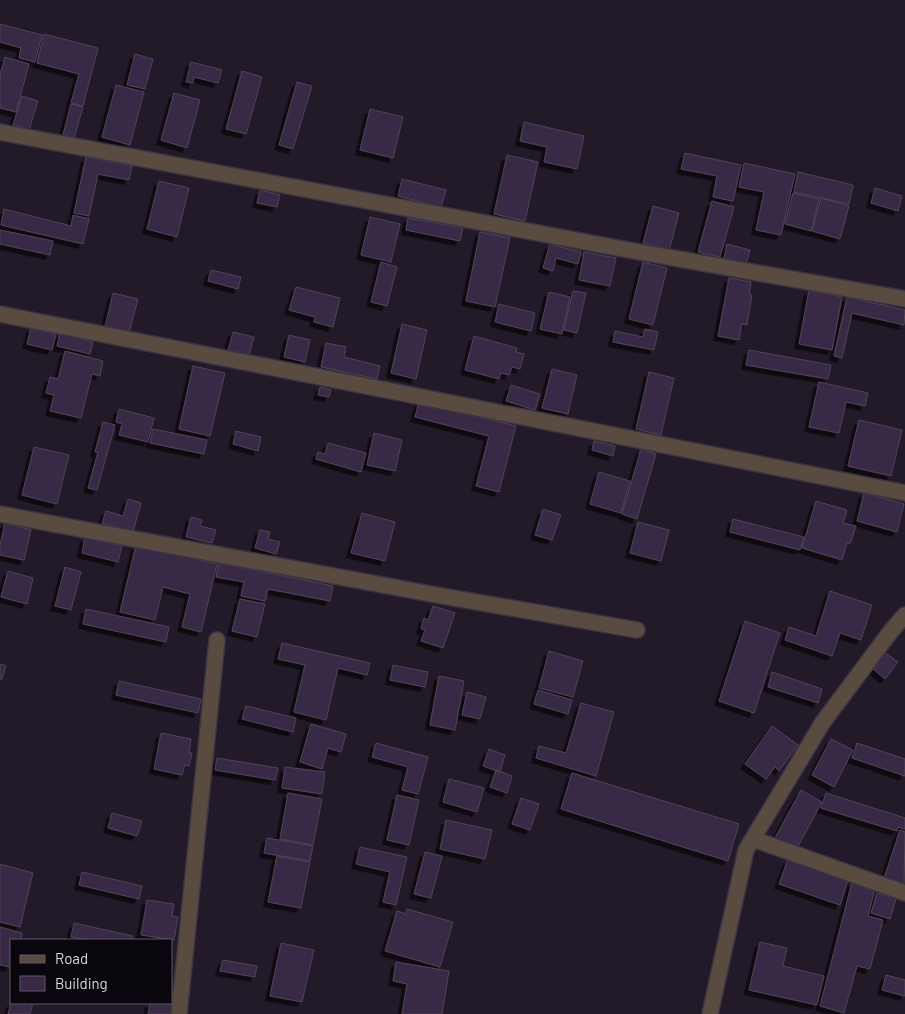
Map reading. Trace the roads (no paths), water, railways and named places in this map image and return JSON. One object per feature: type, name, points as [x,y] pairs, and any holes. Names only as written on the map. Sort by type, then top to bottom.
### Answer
[{"type":"lane","points":[[0,132],[634,251],[905,298]]},
{"type":"lane","points":[[0,314],[905,493]]},
{"type":"lane","points":[[0,514],[430,594],[637,630]]},
{"type":"lane","points":[[710,1014],[746,850],[823,722],[890,631],[905,615]]},
{"type":"lane","points":[[178,1014],[217,640]]},
{"type":"lane","points":[[753,839],[905,893]]}]
